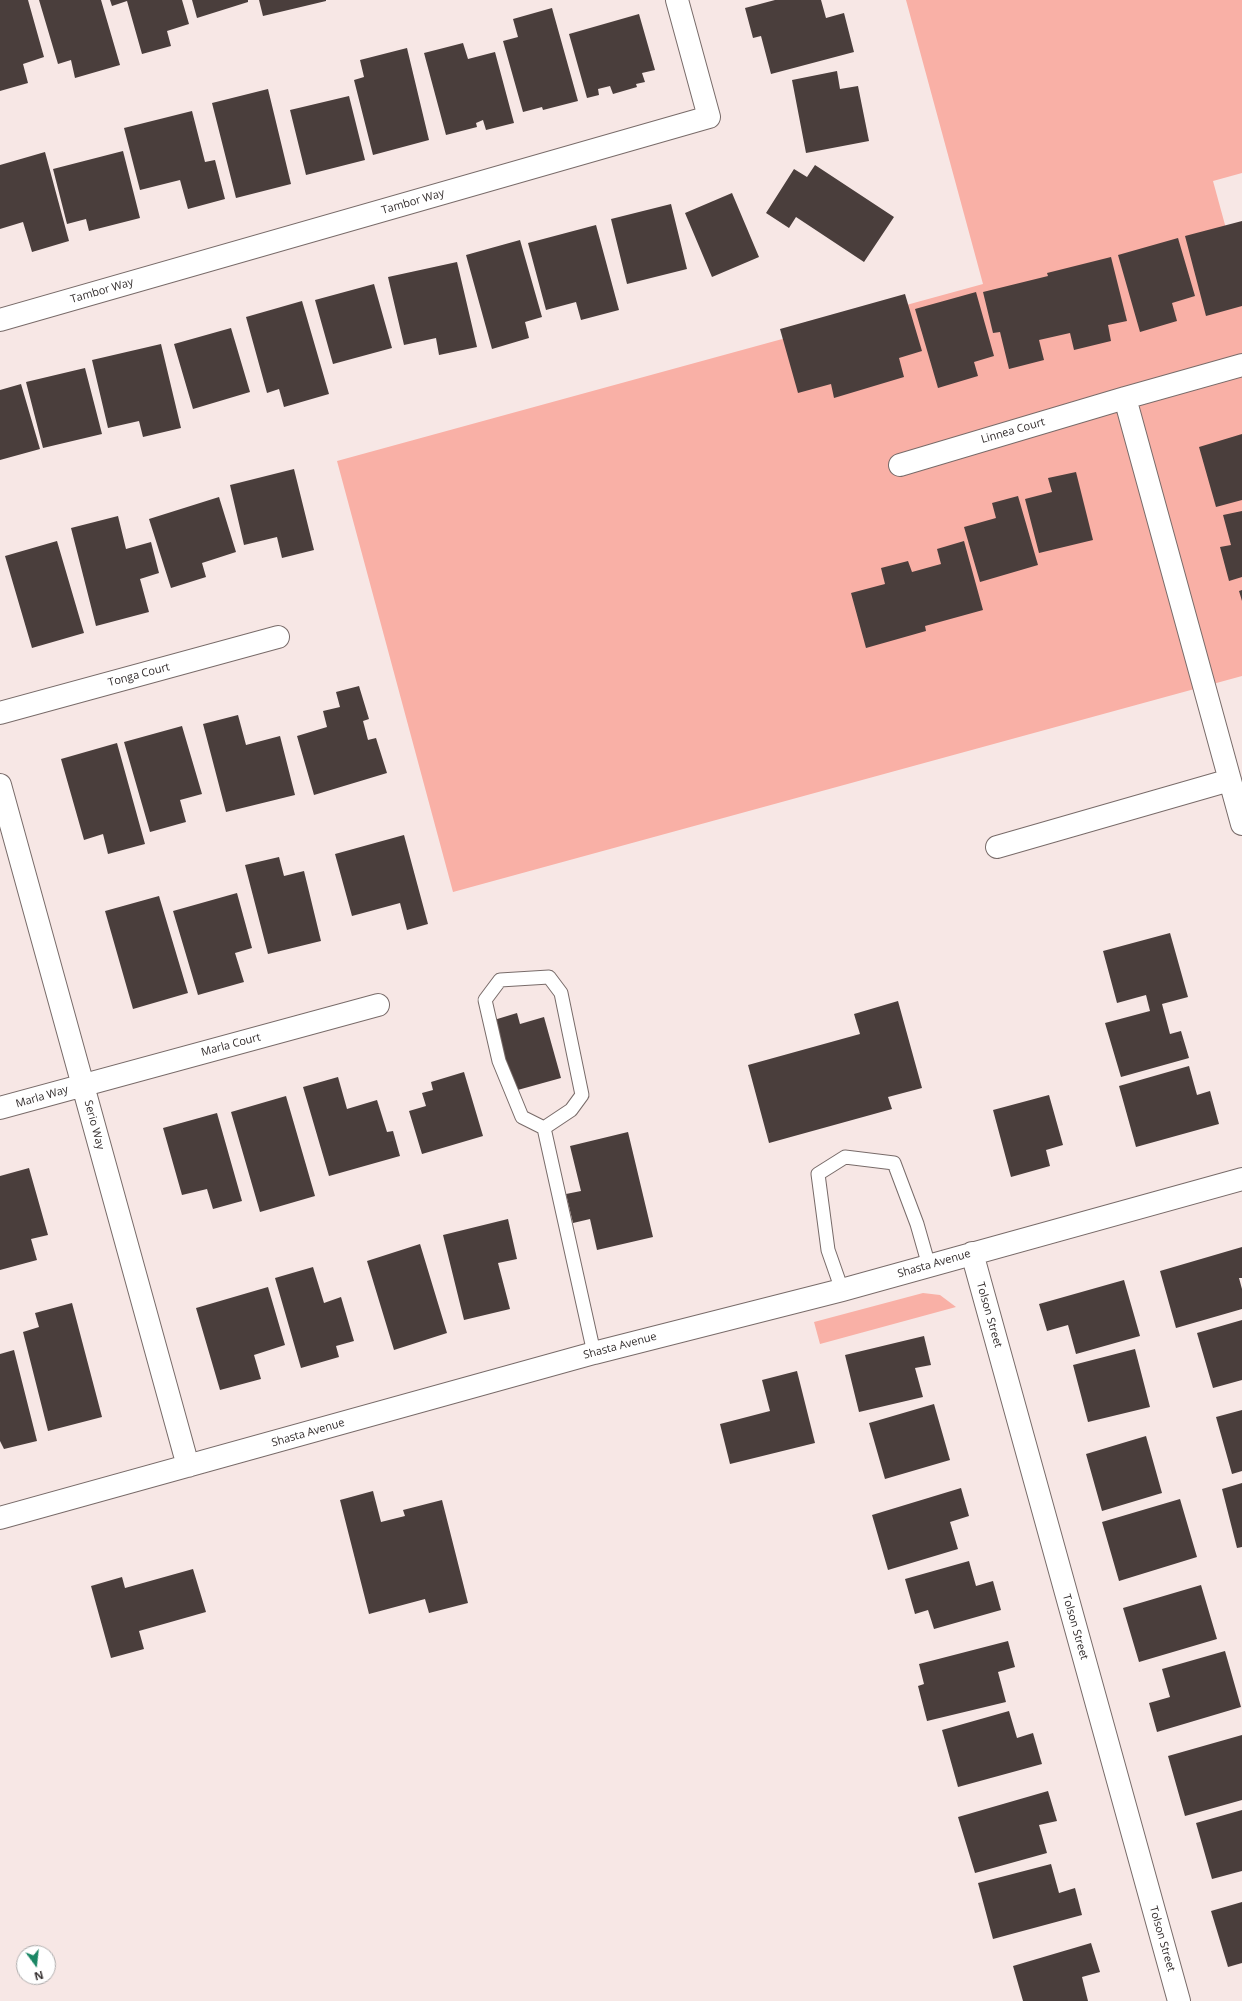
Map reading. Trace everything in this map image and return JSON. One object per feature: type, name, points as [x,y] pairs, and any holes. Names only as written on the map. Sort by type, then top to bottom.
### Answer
[{"type":"street","name":"Tambor Way","points":[[0,320],[709,117],[677,0]]},
{"type":"street","name":"Linnea Court","points":[[900,465],[1242,365]]},
{"type":"street","points":[[1125,398],[1242,824]]},
{"type":"street","name":"Tonga Court","points":[[0,713],[278,637]]},
{"type":"street","points":[[997,847],[1230,780]]},
{"type":"street","name":"Serio Way","points":[[0,785],[188,1466]]},
{"type":"street","name":"Marla Court","points":[[83,1085],[378,1005]]},
{"type":"street","name":"Marla Way","points":[[0,1108],[83,1085]]},
{"type":"street","name":"Shasta Avenue","points":[[0,1518],[594,1353],[842,1290],[1242,1179]]},
{"type":"street","name":"Tolson Street","points":[[972,1253],[1179,2001]]},
{"type":"lane","points":[[549,977],[561,993],[582,1095],[571,1110],[544,1128],[522,1117],[499,1061],[485,1000],[500,980],[549,977]]},
{"type":"lane","points":[[544,1128],[594,1353]]},
{"type":"lane","points":[[842,1290],[828,1250],[818,1174],[845,1157],[894,1163],[917,1224],[929,1266]]},
{"type":"shaded area","points":[[906,0],[1242,0],[1242,173],[1213,181],[1242,287],[1242,676],[453,892],[337,461],[983,284]]},
{"type":"shaded area","points":[[923,1293],[940,1295],[956,1307],[820,1344],[814,1322]]},
{"type":"building","points":[[0,0],[28,0],[44,57],[23,64],[28,83],[0,91]]},
{"type":"building","points":[[39,0],[101,0],[120,65],[75,78],[71,60],[58,64]]},
{"type":"building","points":[[110,0],[182,0],[189,24],[167,31],[171,46],[142,54],[127,1],[112,6]]},
{"type":"building","points":[[192,0],[248,0],[248,2],[197,18]]},
{"type":"building","points":[[259,0],[326,0],[326,1],[263,16]]},
{"type":"building","points":[[775,0],[821,0],[826,18],[844,13],[854,52],[771,74],[761,36],[753,38],[745,8]]},
{"type":"building","points":[[552,8],[578,101],[543,110],[542,107],[523,112],[503,41],[518,37],[513,19]]},
{"type":"building","points":[[639,14],[655,70],[642,73],[645,82],[636,84],[637,87],[613,94],[610,86],[598,89],[599,95],[587,98],[569,34]]},
{"type":"building","points":[[463,43],[468,59],[495,52],[514,123],[486,130],[483,120],[476,123],[477,127],[446,135],[424,53]]},
{"type":"building","points":[[407,48],[429,140],[373,155],[354,80],[364,77],[360,60]]},
{"type":"building","points":[[837,71],[840,89],[858,86],[869,141],[806,153],[792,80]]},
{"type":"building","points":[[268,89],[291,184],[236,198],[212,103]]},
{"type":"building","points":[[349,96],[365,160],[306,175],[290,110]]},
{"type":"building","points":[[192,111],[205,162],[215,160],[225,199],[188,209],[180,180],[140,190],[124,128]]},
{"type":"building","points":[[123,151],[140,218],[89,231],[86,219],[67,224],[53,169]]},
{"type":"building","points":[[45,152],[69,241],[32,252],[23,222],[0,229],[0,165]]},
{"type":"building","points":[[815,165],[894,217],[864,262],[796,217],[789,228],[766,213],[794,169],[807,177]]},
{"type":"building","points":[[732,193],[759,257],[712,277],[685,213]]},
{"type":"building","points":[[671,204],[687,269],[627,284],[611,219]]},
{"type":"building","points":[[1242,221],[1242,306],[1206,316],[1185,236]]},
{"type":"building","points":[[596,225],[619,310],[581,320],[576,302],[546,310],[528,243]]},
{"type":"building","points":[[1178,238],[1195,296],[1172,303],[1177,321],[1140,332],[1118,255]]},
{"type":"building","points":[[520,240],[542,317],[525,322],[529,338],[492,349],[466,255]]},
{"type":"building","points":[[1111,257],[1127,321],[1108,325],[1111,341],[1074,350],[1070,333],[1039,340],[1044,360],[1009,369],[1000,332],[993,333],[983,292],[1048,276],[1047,273]]},
{"type":"building","points":[[457,262],[477,347],[439,355],[436,338],[404,345],[388,277]]},
{"type":"building","points":[[374,284],[392,348],[333,364],[315,300]]},
{"type":"building","points":[[976,292],[994,356],[974,362],[978,376],[938,388],[915,309]]},
{"type":"building","points":[[905,294],[922,351],[899,358],[904,377],[834,398],[831,384],[798,393],[780,329]]},
{"type":"building","points":[[302,301],[329,394],[284,407],[279,389],[267,393],[246,317]]},
{"type":"building","points":[[231,328],[250,392],[193,409],[174,344]]},
{"type":"building","points":[[161,344],[181,428],[143,437],[139,421],[108,428],[92,360]]},
{"type":"building","points":[[85,368],[102,434],[43,448],[26,382]]},
{"type":"building","points":[[21,384],[40,449],[0,460],[0,390]]},
{"type":"building","points":[[1242,434],[1242,500],[1216,507],[1199,447]]},
{"type":"building","points":[[294,469],[314,550],[282,558],[277,537],[244,545],[230,485]]},
{"type":"building","points":[[1076,472],[1093,540],[1039,553],[1025,499],[1052,492],[1048,478]]},
{"type":"building","points":[[1018,496],[1038,565],[980,582],[964,527],[996,518],[992,503]]},
{"type":"building","points":[[219,497],[236,552],[202,563],[206,577],[171,588],[149,519]]},
{"type":"building","points":[[1242,511],[1242,577],[1229,581],[1220,547],[1231,545],[1223,515]]},
{"type":"building","points":[[118,516],[126,549],[151,542],[159,573],[140,579],[149,612],[96,626],[71,528]]},
{"type":"building","points":[[57,541],[84,633],[32,648],[5,556]]},
{"type":"building","points":[[964,541],[983,610],[925,626],[926,631],[866,648],[851,593],[885,584],[881,568],[908,561],[912,572],[941,564],[937,549]]},
{"type":"building","points":[[1242,590],[1242,601],[1239,591]]},
{"type":"building","points":[[359,686],[369,719],[363,721],[368,740],[376,738],[387,773],[314,795],[297,736],[327,727],[323,711],[340,707],[336,692]]},
{"type":"building","points":[[238,715],[246,745],[280,736],[295,795],[226,812],[203,724]]},
{"type":"building","points":[[182,726],[202,794],[180,800],[186,822],[150,832],[124,742]]},
{"type":"building","points":[[117,743],[145,844],[108,854],[103,834],[84,840],[61,759]]},
{"type":"building","points":[[404,835],[428,924],[407,930],[400,903],[352,916],[335,854]]},
{"type":"building","points":[[279,857],[284,876],[304,871],[321,941],[268,954],[245,865]]},
{"type":"building","points":[[237,893],[252,948],[235,953],[244,982],[198,995],[173,911]]},
{"type":"building","points":[[159,896],[188,993],[133,1009],[105,911]]},
{"type":"building","points":[[1170,933],[1188,997],[1162,1004],[1170,1034],[1181,1031],[1189,1058],[1121,1077],[1105,1023],[1150,1011],[1146,995],[1117,1003],[1103,951]]},
{"type":"building","points":[[898,1001],[922,1088],[888,1097],[892,1109],[769,1143],[748,1065],[860,1034],[854,1014]]},
{"type":"building","points":[[517,1013],[520,1024],[544,1017],[561,1078],[514,1091],[494,1020]]},
{"type":"building","points":[[1189,1066],[1197,1095],[1210,1091],[1219,1124],[1136,1147],[1119,1086]]},
{"type":"building","points":[[464,1072],[483,1136],[422,1154],[409,1111],[426,1106],[422,1093],[433,1090],[431,1082]]},
{"type":"building","points":[[338,1077],[347,1109],[377,1100],[387,1132],[393,1131],[400,1156],[329,1176],[303,1087]]},
{"type":"building","points":[[1049,1095],[1063,1145],[1046,1150],[1050,1166],[1011,1177],[993,1110]]},
{"type":"building","points":[[286,1096],[315,1196],[260,1212],[231,1112]]},
{"type":"building","points":[[217,1113],[242,1201],[213,1209],[207,1189],[182,1195],[163,1128]]},
{"type":"building","points":[[628,1132],[653,1237],[597,1250],[590,1219],[573,1223],[566,1194],[581,1191],[570,1146]]},
{"type":"building","points":[[29,1168],[48,1235],[31,1239],[37,1260],[0,1270],[0,1176]]},
{"type":"building","points":[[508,1219],[517,1259],[498,1263],[510,1309],[464,1320],[443,1235]]},
{"type":"building","points":[[420,1244],[447,1333],[394,1350],[367,1261]]},
{"type":"building","points":[[1242,1247],[1242,1278],[1239,1278],[1242,1289],[1242,1309],[1176,1328],[1160,1271]]},
{"type":"building","points":[[313,1267],[324,1303],[341,1297],[354,1341],[336,1346],[339,1357],[301,1368],[275,1278]]},
{"type":"building","points":[[1124,1280],[1140,1336],[1076,1354],[1068,1325],[1047,1331],[1039,1304]]},
{"type":"building","points":[[268,1287],[285,1345],[254,1355],[261,1379],[220,1390],[196,1308]]},
{"type":"building","points":[[72,1303],[102,1417],[48,1431],[23,1332],[39,1327],[35,1313]]},
{"type":"building","points":[[1242,1320],[1242,1380],[1213,1388],[1197,1333]]},
{"type":"building","points":[[924,1336],[931,1365],[915,1368],[923,1397],[859,1412],[845,1355]]},
{"type":"building","points":[[1135,1349],[1150,1407],[1088,1422],[1073,1365]]},
{"type":"building","points":[[14,1350],[37,1441],[4,1449],[0,1441],[0,1354]]},
{"type":"building","points":[[797,1371],[815,1443],[730,1464],[720,1424],[770,1411],[762,1380]]},
{"type":"building","points":[[934,1404],[950,1460],[885,1479],[869,1423]]},
{"type":"building","points":[[1242,1410],[1242,1471],[1232,1474],[1216,1417]]},
{"type":"building","points":[[1146,1436],[1162,1493],[1102,1511],[1086,1454]]},
{"type":"building","points":[[1242,1483],[1242,1547],[1237,1548],[1222,1489]]},
{"type":"building","points":[[961,1488],[969,1516],[950,1522],[958,1549],[888,1570],[872,1515]]},
{"type":"building","points":[[373,1491],[381,1522],[405,1516],[403,1510],[442,1500],[468,1603],[429,1613],[425,1599],[369,1614],[340,1500]]},
{"type":"building","points":[[1180,1499],[1197,1557],[1119,1581],[1102,1522]]},
{"type":"building","points":[[969,1561],[976,1586],[993,1581],[1001,1610],[934,1629],[928,1610],[915,1614],[905,1579]]},
{"type":"building","points":[[193,1569],[206,1612],[139,1631],[144,1649],[111,1658],[91,1586],[122,1577],[125,1588]]},
{"type":"building","points":[[1201,1585],[1217,1639],[1139,1662],[1123,1608]]},
{"type":"building","points":[[1008,1641],[1015,1667],[998,1672],[1006,1702],[927,1721],[918,1686],[924,1684],[919,1664]]},
{"type":"building","points":[[1225,1651],[1241,1707],[1157,1732],[1149,1703],[1170,1697],[1162,1669]]},
{"type":"building","points":[[1009,1711],[1017,1738],[1033,1733],[1042,1764],[958,1787],[942,1730]]},
{"type":"building","points":[[1242,1735],[1242,1800],[1185,1816],[1168,1756]]},
{"type":"building","points":[[1048,1791],[1057,1821],[1039,1825],[1047,1853],[975,1873],[958,1817]]},
{"type":"building","points":[[1242,1810],[1242,1871],[1212,1879],[1196,1823]]},
{"type":"building","points":[[1051,1864],[1059,1893],[1075,1888],[1082,1915],[993,1939],[978,1883]]},
{"type":"building","points":[[1242,1902],[1242,1963],[1228,1967],[1211,1911]]},
{"type":"building","points":[[1091,1943],[1100,1972],[1082,1977],[1088,2001],[1023,2001],[1013,1966]]}]
